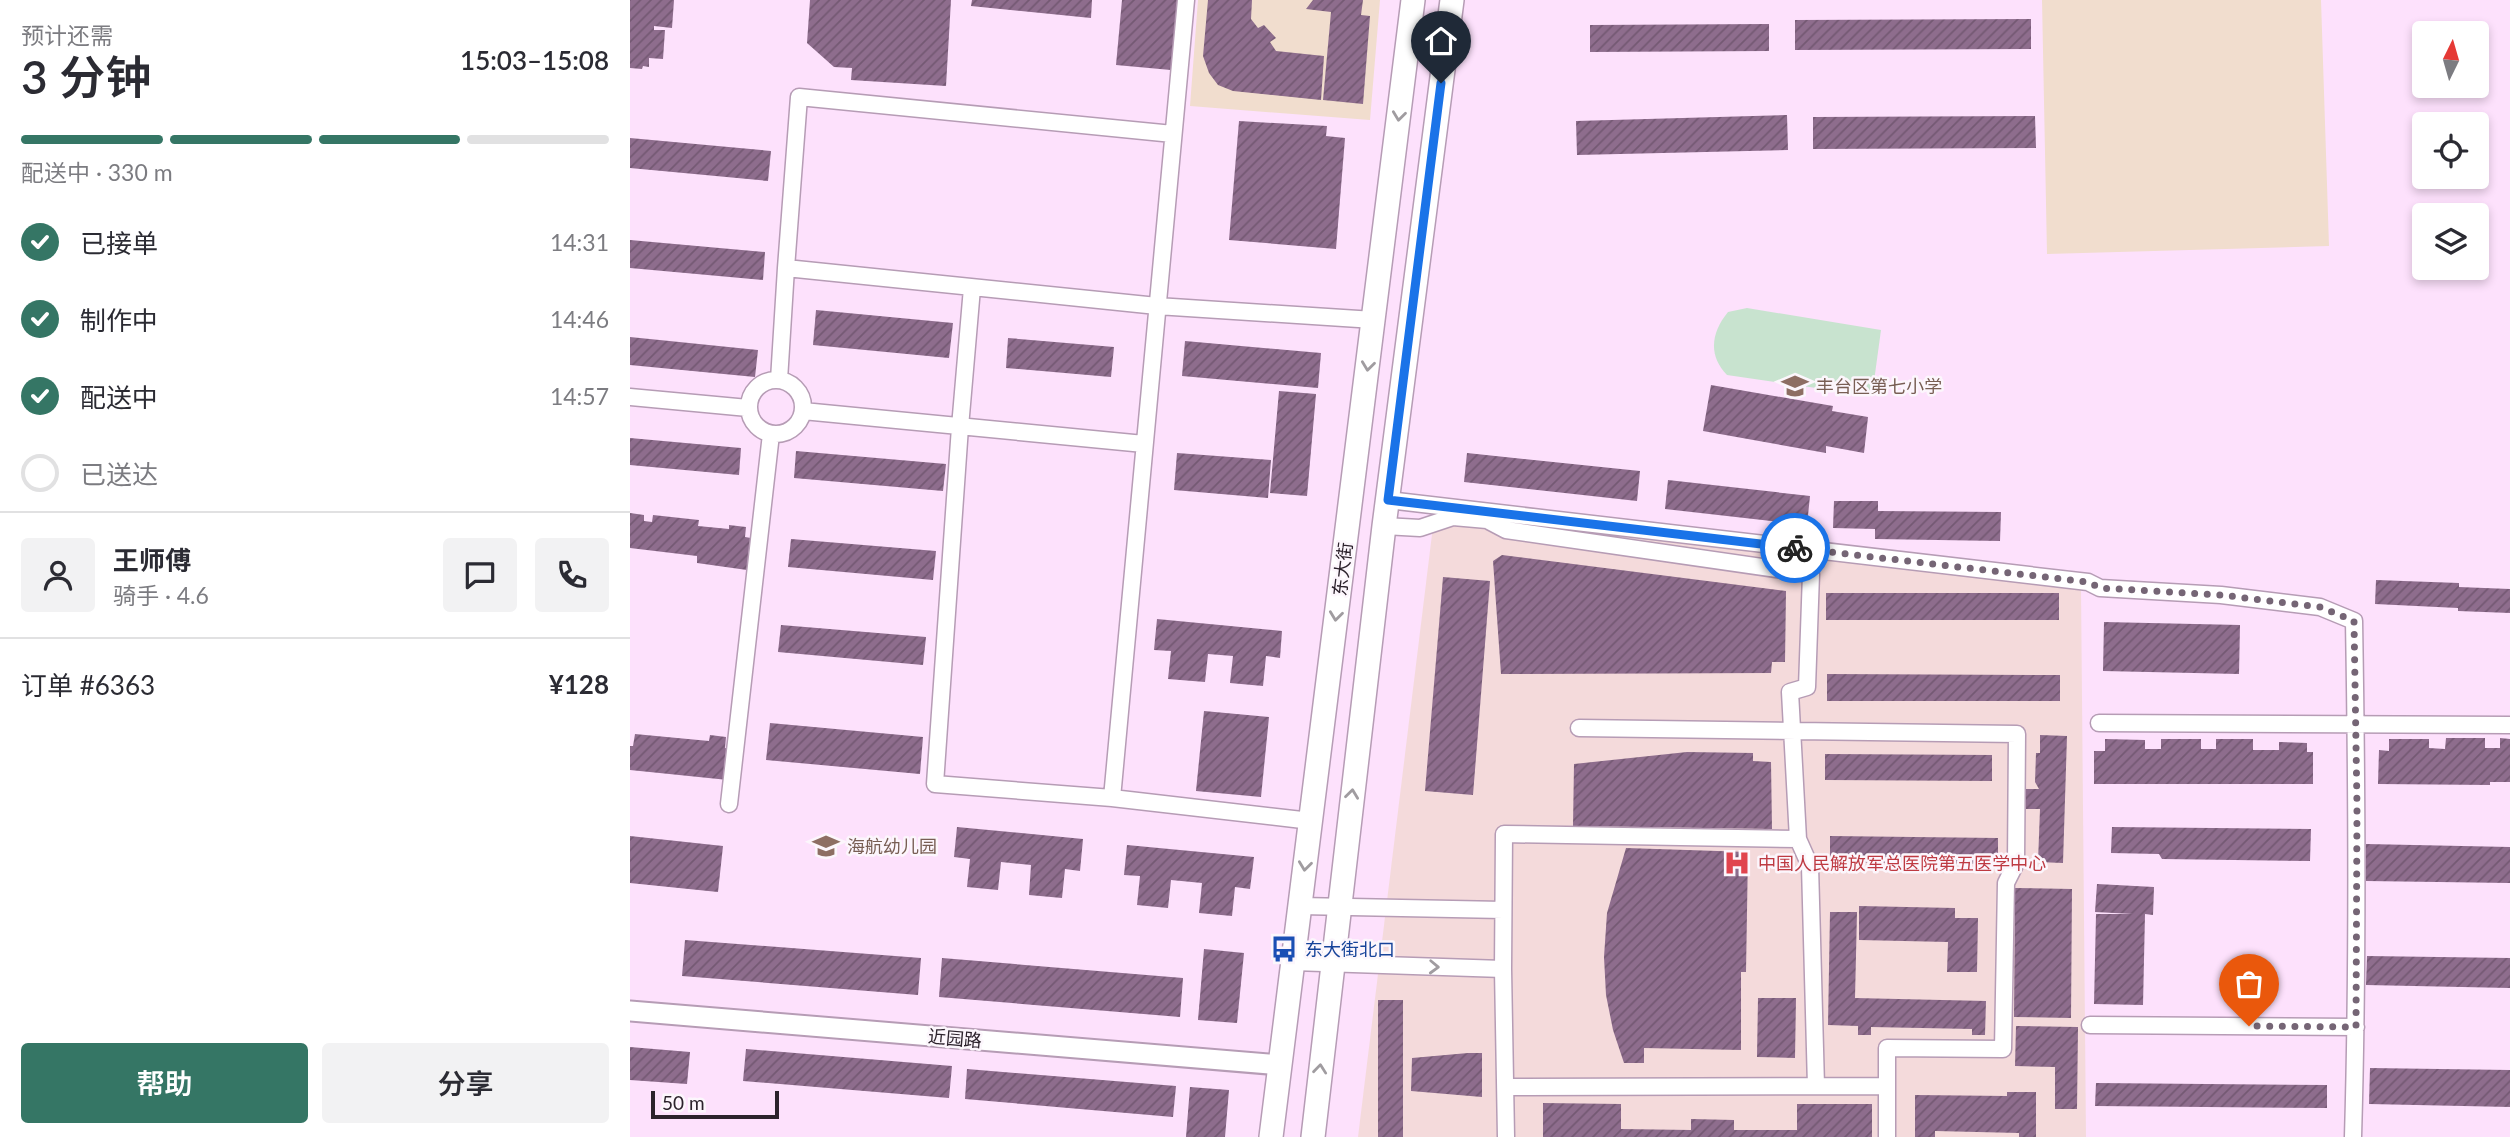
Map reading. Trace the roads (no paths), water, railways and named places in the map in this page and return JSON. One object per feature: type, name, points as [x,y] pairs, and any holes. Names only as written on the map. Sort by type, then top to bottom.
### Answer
[{"type":"main road","name":"东大街","points":[[1271,1137],[1413,0]]},
{"type":"main road","name":"东大街","points":[[1313,1137],[1384,526],[1452,0]]},
{"type":"street","points":[[1112,799],[1186,0]]},
{"type":"street","points":[[779,380],[799,97],[1173,134]]},
{"type":"street","points":[[786,268],[1157,306],[1374,320]]},
{"type":"street","points":[[972,288],[934,784],[1112,799],[1311,821]]},
{"type":"street","points":[[779,380],[795,387],[803,402],[803,411],[795,426],[780,434],[771,434],[755,425],[748,408],[750,398],[761,384],[779,380]]},
{"type":"street","points":[[630,397],[748,408]]},
{"type":"street","points":[[803,411],[1144,444]]},
{"type":"street","points":[[729,804],[771,434]]},
{"type":"street","points":[[1388,500],[2088,582],[2100,588],[2221,595],[2320,607],[2354,621],[2356,1027],[2353,1137]]},
{"type":"street","points":[[1384,526],[1420,528],[1453,517],[1487,520],[1507,530],[1811,574],[1807,687],[1790,692],[1798,839],[1810,866],[1816,1086]]},
{"type":"street","points":[[2099,723],[2510,725]]},
{"type":"street","points":[[1579,728],[2017,734],[2016,863],[2006,883],[2003,1049],[1887,1048],[1887,1137]]},
{"type":"street","points":[[1506,1137],[1504,834],[1798,839]]},
{"type":"street","points":[[1300,906],[1503,910]]},
{"type":"street","points":[[1293,962],[1503,969]]},
{"type":"street","name":"近园路","points":[[630,1011],[1280,1065]]},
{"type":"street","points":[[2090,1025],[2356,1027]]},
{"type":"street","points":[[1505,1087],[1887,1086]]},
{"type":"place","name":"丰台区第七小学","points":[[1795,386]]},
{"type":"place","name":"海航幼儿园","points":[[826,846]]},
{"type":"place","name":"中国人民解放军总医院第五医学中心","points":[[1737,863]]},
{"type":"place","name":"东大街北口","points":[[1284,949]]}]
